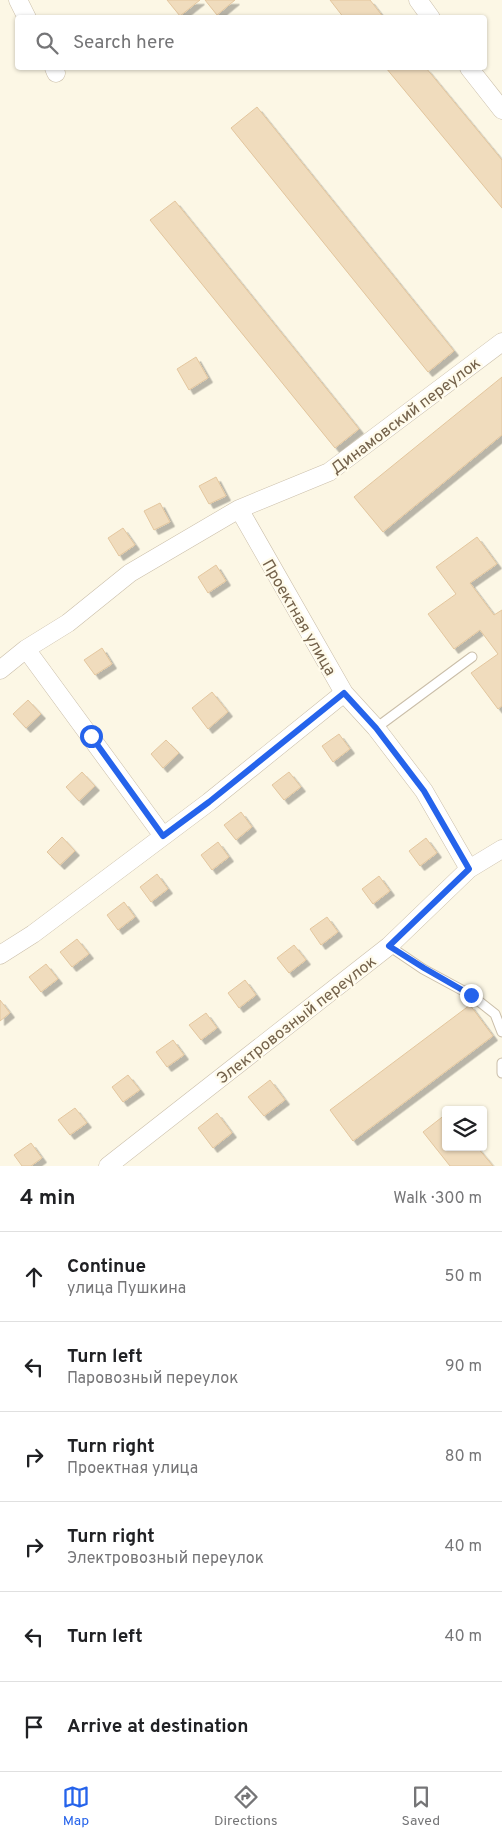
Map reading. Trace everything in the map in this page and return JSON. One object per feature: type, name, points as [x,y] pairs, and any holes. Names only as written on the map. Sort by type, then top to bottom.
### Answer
[{"type":"street","points":[[18,0],[26,15]]},
{"type":"street","points":[[418,0],[429,15]]},
{"type":"street","points":[[471,70],[502,110]]},
{"type":"street","name":"Динамовский переулок","points":[[0,670],[26,649],[68,623],[130,573],[239,509],[329,472],[502,342]]},
{"type":"street","name":"Проектная улица","points":[[239,509],[344,693],[376,728],[424,791],[469,869]]},
{"type":"street","points":[[26,649],[163,836]]},
{"type":"street","points":[[1,952],[33,934],[209,802],[344,693]]},
{"type":"street","name":"Электровозный переулок","points":[[108,1166],[389,946],[469,869],[502,848]]},
{"type":"lane","points":[[376,728],[472,657]]},
{"type":"lane","points":[[389,946],[471,995],[495,1014],[502,1032]]},
{"type":"lane","points":[[502,1063],[502,1073]]},
{"type":"building","points":[[167,0],[200,0],[181,15]]},
{"type":"building","points":[[205,0],[235,0],[217,15]]},
{"type":"building","points":[[330,0],[370,0],[382,15],[342,15]]},
{"type":"building","points":[[388,70],[428,70],[502,160],[502,208]]},
{"type":"building","points":[[257,107],[454,351],[428,372],[231,128]]},
{"type":"building","points":[[175,201],[359,429],[335,448],[150,220]]},
{"type":"building","points":[[196,357],[208,378],[189,390],[177,369]]},
{"type":"building","points":[[502,377],[502,435],[383,532],[354,497]]},
{"type":"building","points":[[216,477],[226,496],[209,504],[199,486]]},
{"type":"building","points":[[160,503],[170,522],[154,530],[144,511]]},
{"type":"building","points":[[123,528],[135,545],[119,556],[108,538]]},
{"type":"building","points":[[477,537],[497,564],[470,583],[494,615],[502,610],[502,706],[498,709],[471,673],[498,654],[480,630],[454,649],[428,614],[456,594],[436,567]]},
{"type":"building","points":[[216,565],[226,581],[208,593],[198,577]]},
{"type":"building","points":[[102,648],[112,664],[95,675],[84,660]]},
{"type":"building","points":[[212,692],[228,712],[208,729],[192,708]]},
{"type":"building","points":[[28,700],[41,714],[26,728],[13,714]]},
{"type":"building","points":[[339,734],[350,749],[333,762],[322,746]]},
{"type":"building","points":[[166,740],[179,753],[163,768],[151,754]]},
{"type":"building","points":[[82,772],[95,786],[79,801],[66,787]]},
{"type":"building","points":[[289,772],[301,787],[284,800],[272,785]]},
{"type":"building","points":[[241,812],[252,827],[236,840],[224,825]]},
{"type":"building","points":[[62,837],[75,851],[60,865],[47,852]]},
{"type":"building","points":[[426,838],[437,853],[420,866],[409,851]]},
{"type":"building","points":[[218,842],[229,857],[212,870],[201,855]]},
{"type":"building","points":[[157,874],[168,889],[151,902],[140,887]]},
{"type":"building","points":[[379,876],[390,891],[373,904],[362,889]]},
{"type":"building","points":[[124,902],[135,917],[118,930],[107,915]]},
{"type":"building","points":[[327,917],[338,932],[321,945],[310,929]]},
{"type":"building","points":[[77,939],[89,954],[72,967],[60,952]]},
{"type":"building","points":[[294,945],[306,960],[289,973],[277,958]]},
{"type":"building","points":[[46,964],[58,979],[41,992],[29,977]]},
{"type":"building","points":[[245,980],[256,995],[239,1008],[228,993]]},
{"type":"building","points":[[0,1000],[10,1013],[0,1021]]},
{"type":"building","points":[[470,1005],[493,1036],[353,1141],[330,1110]]},
{"type":"building","points":[[206,1013],[217,1028],[201,1040],[189,1025]]},
{"type":"building","points":[[173,1040],[184,1055],[167,1067],[156,1052]]},
{"type":"building","points":[[128,1075],[140,1090],[123,1102],[112,1087]]},
{"type":"building","points":[[270,1080],[285,1100],[264,1116],[248,1097]]},
{"type":"building","points":[[75,1108],[87,1123],[70,1135],[58,1120]]},
{"type":"building","points":[[217,1113],[232,1133],[213,1148],[198,1128]]},
{"type":"building","points":[[442,1117],[442,1151],[480,1151],[493,1166],[450,1166],[423,1132]]},
{"type":"building","points":[[31,1143],[42,1158],[31,1166],[22,1166],[14,1155]]},
{"type":"route","points":[[91,736],[163,836],[209,802],[344,693],[376,728],[424,791],[469,869],[389,946],[471,995]]}]
